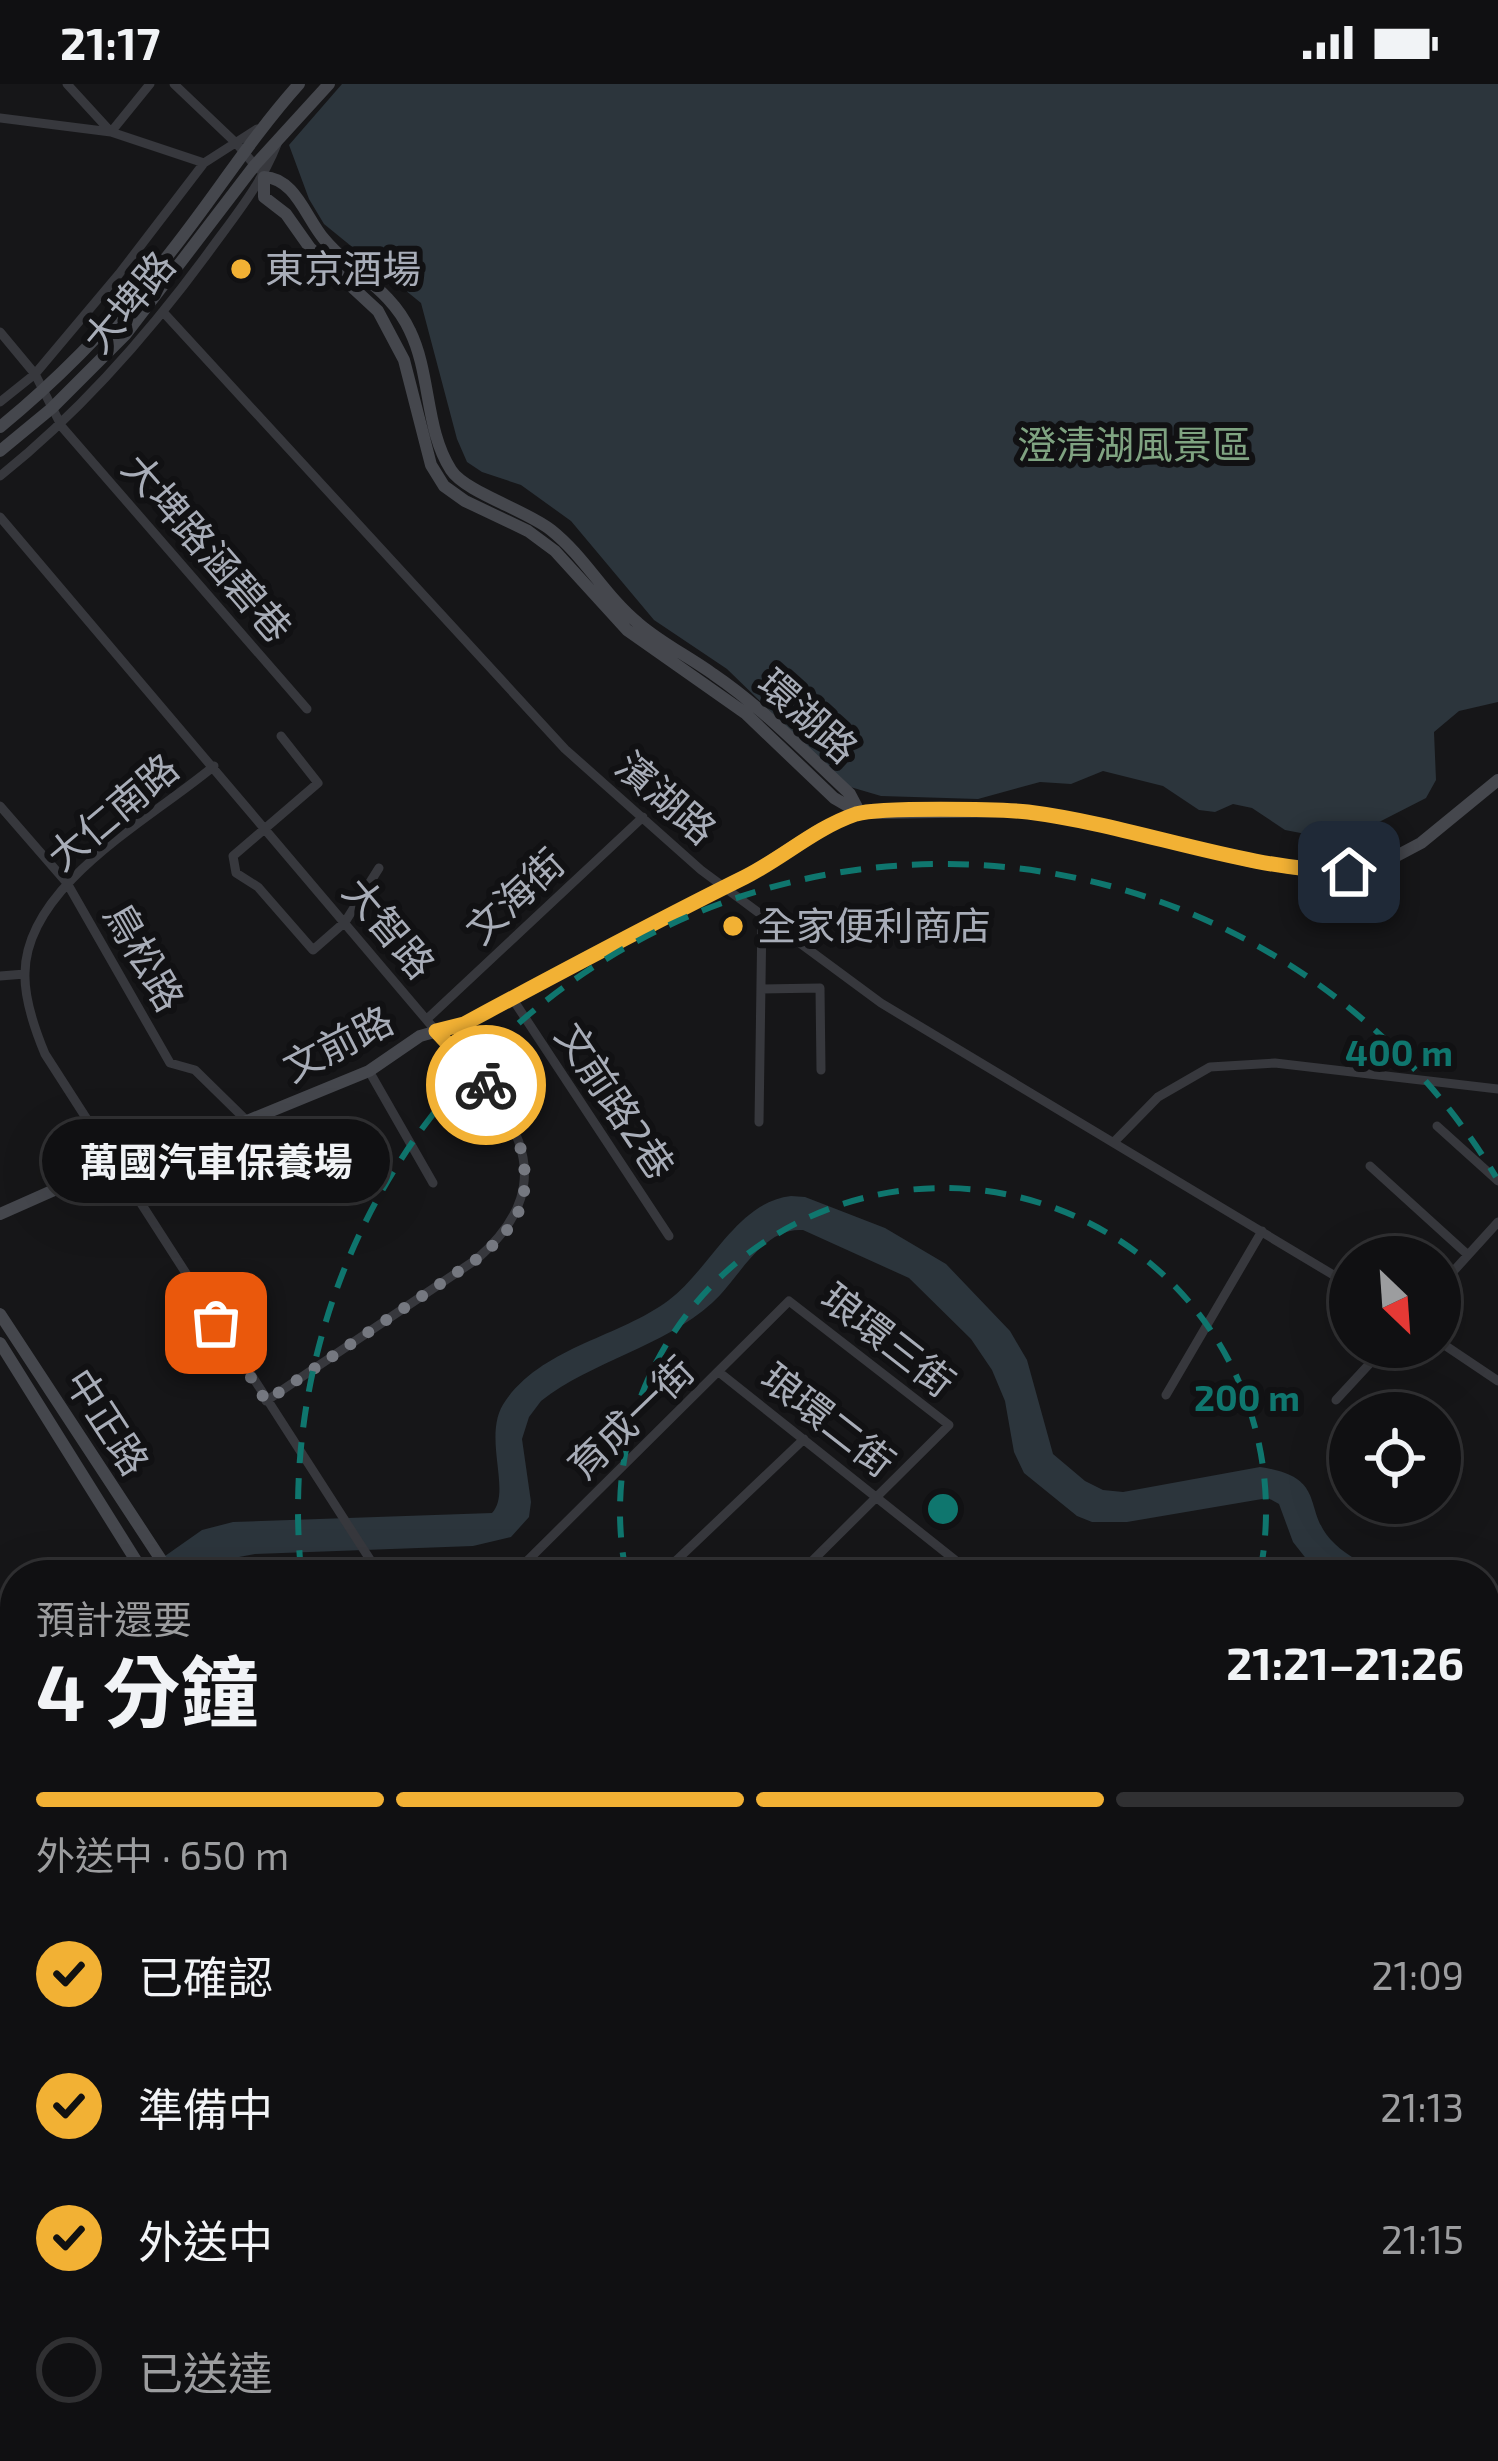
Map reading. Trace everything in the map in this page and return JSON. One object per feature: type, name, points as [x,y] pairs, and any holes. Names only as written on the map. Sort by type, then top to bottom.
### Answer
[{"type":"street","points":[[67,84],[111,132]]},
{"type":"street","points":[[111,132],[150,84]]},
{"type":"street","points":[[173,84],[241,148],[264,177]]},
{"type":"street","name":"大埤路","points":[[0,427],[86,352],[159,266],[241,148],[299,84]]},
{"type":"street","name":"大埤路","points":[[0,451],[52,408],[125,335],[255,165],[328,84]]},
{"type":"street","points":[[0,118],[111,132],[204,163]]},
{"type":"street","name":"大埤路","points":[[0,476],[62,427],[164,313],[264,177],[277,144]]},
{"type":"street","name":"大埤路","points":[[0,402],[34,374],[204,163],[241,148]]},
{"type":"street","name":"環湖路","points":[[421,395],[378,311],[310,248],[286,214],[264,196],[264,177],[277,177],[286,185],[323,239],[398,308],[419,355],[431,465],[444,486],[528,530],[555,551],[627,630],[745,713],[832,796],[860,812]]},
{"type":"street","name":"濱湖路","points":[[164,313],[565,749],[724,886],[881,1003],[1329,1272]]},
{"type":"street","name":"大埤路涵碧巷","points":[[0,332],[34,374],[62,427],[308,709]]},
{"type":"street","name":"大智路","points":[[0,518],[499,1099],[514,1126],[522,1154],[520,1208],[501,1239],[266,1401]]},
{"type":"street","points":[[280,736],[318,783],[233,856],[236,873],[258,887],[313,950],[345,922],[379,868]]},
{"type":"street","name":"大仁南路","points":[[214,766],[68,884],[43,916],[25,974],[34,1027],[45,1054],[370,1560]]},
{"type":"street","name":"文前路","points":[[0,1214],[115,1163],[247,1121],[369,1071],[432,1025],[464,1024],[860,812],[1022,811],[1249,861],[1349,872],[1387,861],[1421,843],[1498,780]]},
{"type":"street","name":"鳥松路","points":[[0,806],[68,884],[170,1063],[195,1070],[247,1121]]},
{"type":"street","name":"文海街","points":[[432,1025],[643,818]]},
{"type":"street","points":[[758,1122],[762,914]]},
{"type":"street","points":[[0,976],[25,974]]},
{"type":"street","points":[[761,989],[820,988],[821,1070]]},
{"type":"street","name":"文前路2巷","points":[[512,998],[669,1236]]},
{"type":"street","points":[[1114,1142],[1158,1097],[1210,1067],[1275,1063],[1498,1089]]},
{"type":"street","points":[[369,1071],[433,1183]]},
{"type":"street","points":[[1437,1126],[1498,1181]]},
{"type":"street","points":[[1370,1166],[1468,1255]]},
{"type":"street","points":[[1461,1263],[1498,1222]]},
{"type":"street","points":[[1166,1395],[1262,1231]]},
{"type":"street","name":"育成一街","points":[[527,1560],[789,1301]]},
{"type":"street","name":"琅環三街","points":[[789,1301],[949,1425],[876,1496]]},
{"type":"street","name":"中正路","points":[[0,1314],[161,1560]]},
{"type":"street","name":"中正路","points":[[0,1343],[137,1560]]},
{"type":"street","points":[[1461,1356],[1498,1381]]},
{"type":"street","points":[[1343,1392],[1366,1368]]},
{"type":"street","name":"琅環二街","points":[[720,1373],[955,1560]]},
{"type":"street","points":[[677,1560],[804,1439]]},
{"type":"street","points":[[813,1560],[876,1496]]},
{"type":"shaded area","name":"澄清湖風景區","points":[[342,84],[1498,84],[1498,702],[1459,711],[1434,732],[1436,780],[1426,798],[1342,841],[1285,830],[1252,808],[1233,804],[1215,812],[1199,810],[1163,786],[1103,771],[1071,784],[1040,782],[978,799],[881,796],[847,786],[727,669],[654,620],[571,521],[521,485],[467,462],[421,303],[324,224],[289,145]]},
{"type":"shaded area","points":[[805,1197],[885,1228],[946,1264],[1010,1331],[1027,1360],[1053,1454],[1085,1481],[1103,1490],[1123,1492],[1260,1467],[1282,1472],[1306,1487],[1325,1532],[1358,1560],[1307,1560],[1293,1542],[1279,1504],[1268,1498],[1127,1522],[1092,1522],[1077,1516],[1024,1473],[1014,1452],[1005,1401],[971,1339],[909,1278],[803,1230],[788,1231],[763,1245],[722,1293],[693,1318],[541,1401],[522,1439],[529,1517],[511,1537],[473,1546],[159,1560],[202,1530],[233,1522],[492,1513],[499,1491],[499,1414],[522,1382],[561,1355],[669,1300],[739,1223],[772,1201]]},
{"type":"way so far","points":[[216,1323],[266,1401],[501,1239],[520,1208],[522,1154],[514,1126],[486,1085]]},
{"type":"place","name":"東京酒場","points":[[241,269]]},
{"type":"place","name":"全家便利商店","points":[[733,926]]},
{"type":"place","name":"萬國汽車保養場","points":[[216,1323]]},
{"type":"route","points":[[486,1085],[436,1031],[464,1024],[860,812],[1022,811],[1249,861],[1349,872]]}]
